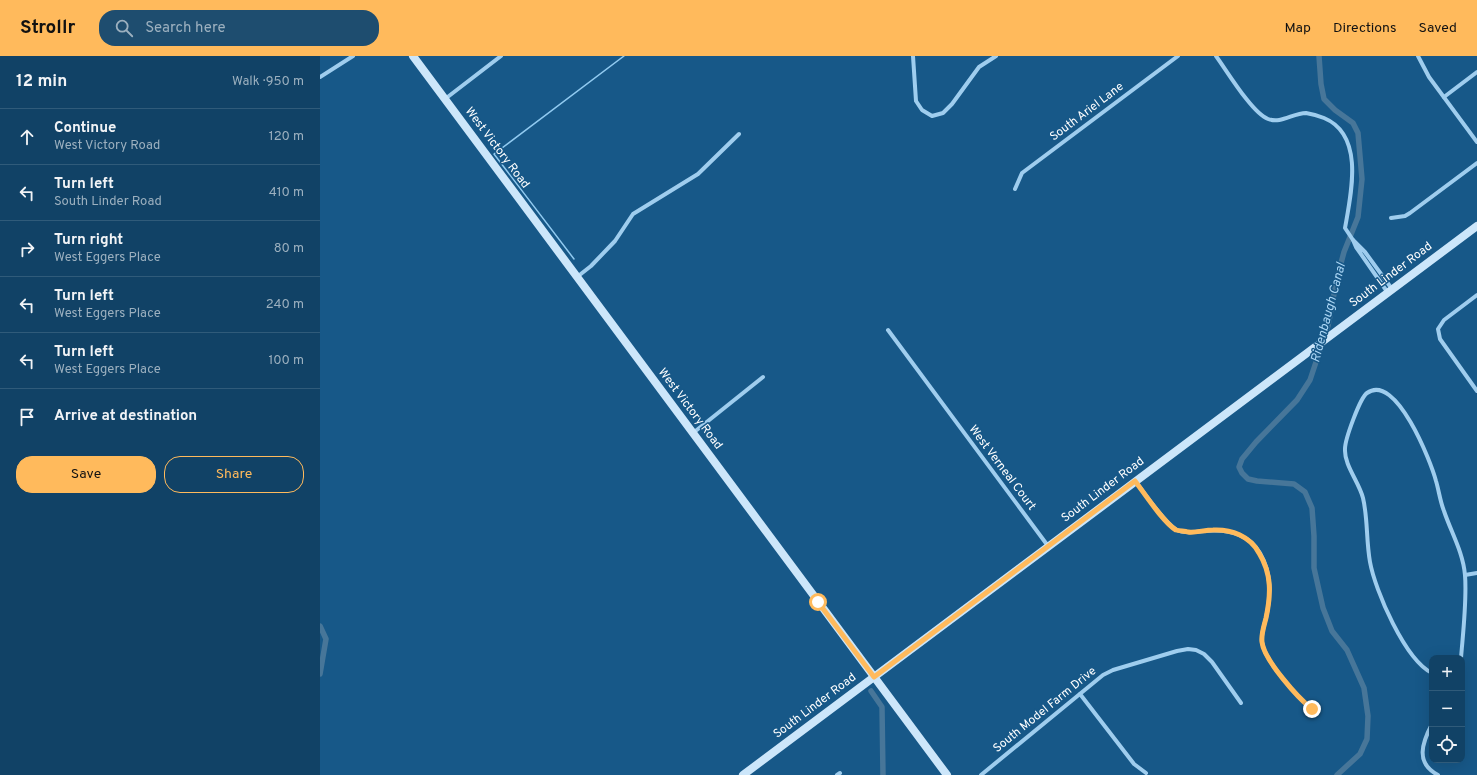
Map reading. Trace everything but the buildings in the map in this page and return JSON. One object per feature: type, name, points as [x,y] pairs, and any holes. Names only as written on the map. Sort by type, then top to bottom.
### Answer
[{"type":"street","points":[[320,77],[353,56]]},
{"type":"street","name":"West Victory Road","points":[[413,56],[948,775]]},
{"type":"street","points":[[445,99],[501,56]]},
{"type":"street","points":[[913,56],[916,102],[922,110],[932,116],[943,113],[952,104],[979,67],[996,56]]},
{"type":"street","name":"South Ariel Lane","points":[[1015,190],[1022,173],[1178,56]]},
{"type":"street","points":[[1216,56],[1247,99],[1267,119],[1274,121],[1282,120],[1306,113],[1319,116],[1338,125],[1344,133],[1351,154],[1352,174],[1345,228],[1356,247],[1391,291]]},
{"type":"street","points":[[1418,56],[1429,77],[1477,142]]},
{"type":"street","points":[[1444,97],[1477,72]]},
{"type":"street","points":[[577,277],[595,262],[615,241],[633,214],[698,174],[738,134]]},
{"type":"street","points":[[1391,218],[1405,216],[1410,213],[1477,163]]},
{"type":"street","name":"South Linder Road","points":[[743,775],[1477,226]]},
{"type":"street","points":[[1477,295],[1444,320],[1438,329],[1440,339],[1477,391]]},
{"type":"street","name":"West Verneal Court","points":[[888,330],[1048,546]]},
{"type":"street","points":[[693,433],[762,377]]},
{"type":"street","points":[[1429,671],[1422,666],[1407,648],[1394,627],[1384,604],[1373,575],[1370,562],[1367,514],[1362,496],[1345,457],[1346,440],[1361,401],[1368,392],[1379,389],[1387,392],[1393,397],[1416,430],[1428,455],[1443,510],[1458,545],[1465,574],[1461,655]]},
{"type":"street","points":[[1135,481],[1166,520],[1177,530],[1193,532],[1213,530],[1230,531],[1250,542],[1259,553],[1269,575],[1270,593],[1262,636],[1263,646],[1268,659],[1301,700],[1312,709]]},
{"type":"street","points":[[1465,574],[1477,573]]},
{"type":"street","name":"South Model Farm Drive","points":[[981,775],[1103,676],[1113,670],[1177,651],[1188,649],[1196,650],[1204,654],[1212,662],[1241,703]]},
{"type":"street","points":[[1080,694],[1134,764],[1146,773]]},
{"type":"street","points":[[1430,727],[1422,750],[1424,763],[1431,771],[1438,775]]},
{"type":"waterway","points":[[574,259],[494,154],[624,56]]},
{"type":"waterway","name":"Ridenbaugh Canal","points":[[1319,56],[1321,84],[1324,99],[1335,110],[1353,123],[1358,133],[1362,179],[1358,217],[1344,252],[1337,278],[1328,326],[1310,380],[1297,400],[1256,442],[1242,459],[1239,467],[1248,479],[1294,484],[1305,492],[1312,508],[1314,568],[1323,608],[1332,631],[1347,650],[1364,688],[1368,716],[1367,739],[1360,754],[1337,775]]},
{"type":"waterway","points":[[320,626],[326,639],[320,674]]},
{"type":"waterway","points":[[871,691],[882,707],[883,775]]},
{"type":"route","points":[[818,602],[874,677],[1135,481],[1166,520],[1177,530],[1193,532],[1213,530],[1230,531],[1250,542],[1259,553],[1269,575],[1270,593],[1262,636],[1265,652],[1268,659],[1301,700],[1312,709]]}]
